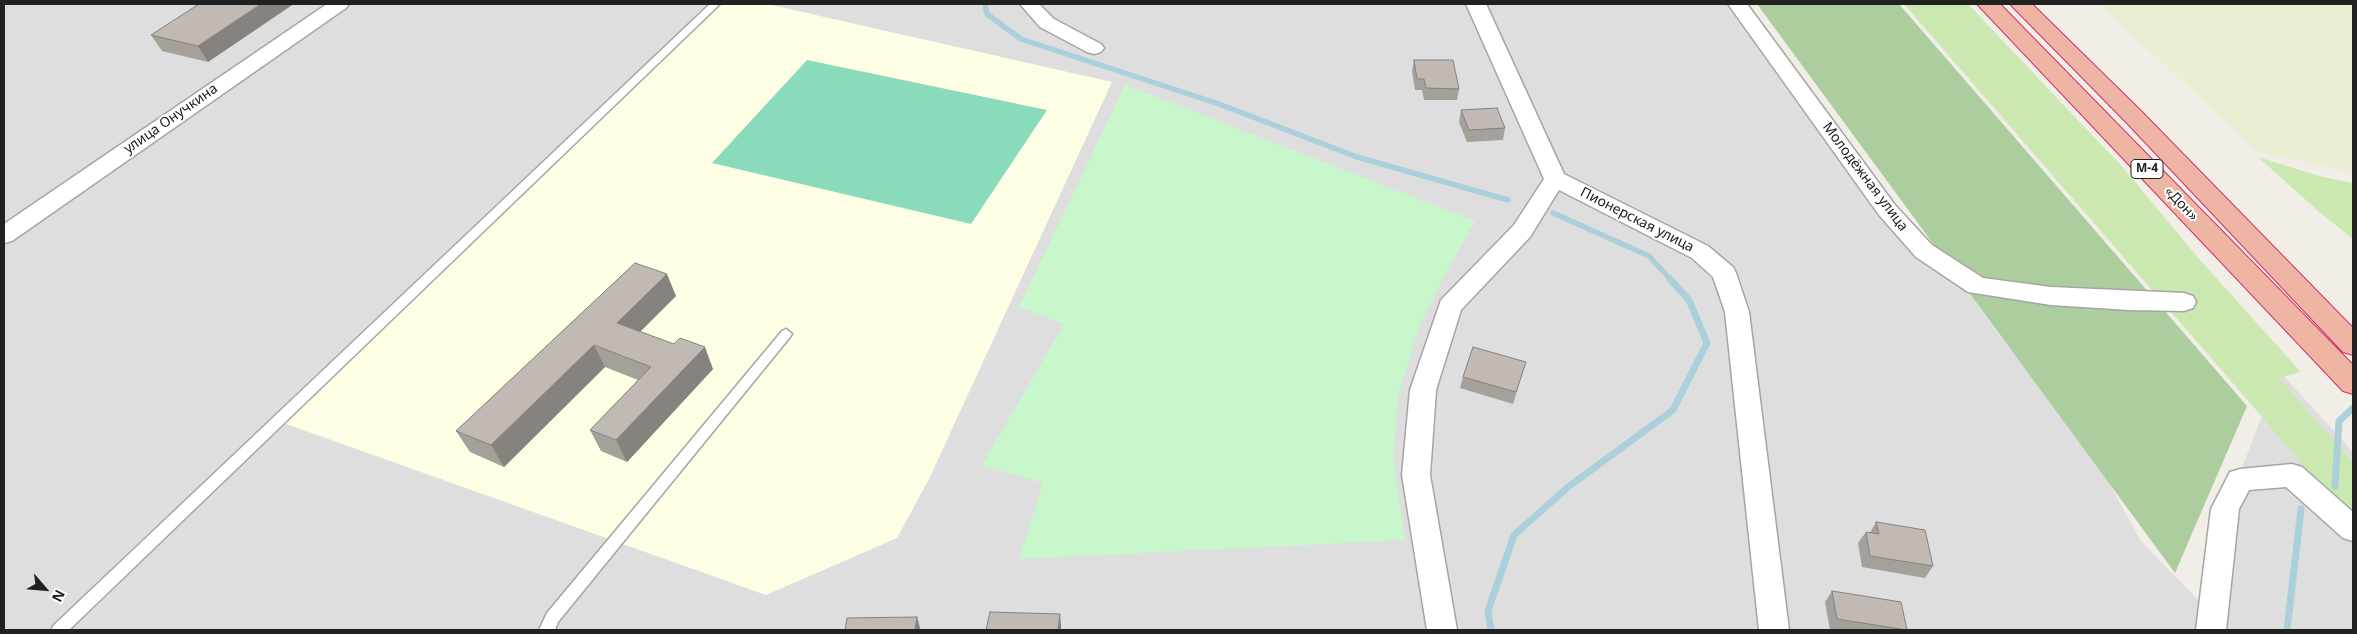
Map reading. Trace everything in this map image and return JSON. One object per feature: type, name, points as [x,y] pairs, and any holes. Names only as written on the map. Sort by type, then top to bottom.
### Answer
[{"type":"highway","name":"«Дон»","points":[[1988,4],[2212,238],[2299,335]]},
{"type":"highway","points":[[2020,4],[2134,117],[2256,224],[2349,332]]},
{"type":"highway","points":[[2299,335],[2353,383]]},
{"type":"highway","points":[[2299,335],[2353,400]]},
{"type":"street","name":"улица Онучкина","points":[[4,235],[339,4]]},
{"type":"street","points":[[1029,4],[1047,24],[1094,48]]},
{"type":"street","points":[[1442,630],[1416,475],[1423,390],[1450,306],[1522,231],[1555,179],[1476,4]]},
{"type":"street","name":"Молодёжная улица","points":[[1737,4],[1887,210],[1924,252],[1977,286],[2051,296],[2129,302],[2184,302]]},
{"type":"street","name":"Пионерская улица","points":[[1555,179],[1700,252],[1724,273],[1737,312],[1774,630]]},
{"type":"street","points":[[2211,630],[2225,509],[2240,480],[2292,475],[2353,529]]},
{"type":"lane","points":[[59,630],[715,4]]},
{"type":"lane","points":[[546,630],[552,618],[786,334]]},
{"type":"shaded area","points":[[4,4],[1739,4],[1760,22],[1864,179],[1963,284],[1998,334],[2086,442],[2141,541],[2203,605],[2237,481],[2279,371],[2353,452],[2353,630],[4,630]]},
{"type":"shaded area","points":[[717,4],[767,4],[1112,82],[929,479],[897,538],[766,595],[275,420]]},
{"type":"shaded area","points":[[2099,4],[2353,4],[2353,173],[2257,151]]},
{"type":"green space","points":[[1757,4],[1899,4],[2247,406],[2175,573]]},
{"type":"green space","points":[[1904,4],[1968,4],[2125,170],[2200,260],[2301,372],[2279,378],[2353,463],[2353,523],[2310,484],[2296,456]]},
{"type":"green space","points":[[807,60],[1047,110],[971,224],[712,163]]},
{"type":"green space","points":[[1125,85],[1475,221],[1444,276],[1419,328],[1398,395],[1393,459],[1405,540],[1019,559],[1043,483],[982,465],[1064,324],[1019,307]]},
{"type":"green space","points":[[2258,157],[2323,177],[2353,183],[2353,239],[2318,211]]},
{"type":"building","points":[[199,4],[261,4],[198,46],[151,35]]},
{"type":"building","points":[[1414,60],[1453,60],[1459,89],[1426,88],[1424,79],[1417,79]]},
{"type":"building","points":[[1497,108],[1505,128],[1469,130],[1461,110]]},
{"type":"building","points":[[635,263],[667,274],[617,323],[674,344],[680,338],[705,347],[616,440],[590,430],[651,367],[594,345],[491,445],[456,431]]},
{"type":"building","points":[[1473,347],[1526,362],[1516,392],[1463,377]]},
{"type":"building","points":[[1876,522],[1925,530],[1933,566],[1870,556],[1866,532],[1879,534]]},
{"type":"building","points":[[1832,591],[1901,602],[1907,630],[1837,619]]},
{"type":"building","points":[[990,612],[1060,614],[1058,630],[986,630]]},
{"type":"building","points":[[917,617],[915,630],[845,630],[847,618]]},
{"type":"waterway","points":[[985,4],[987,14],[1021,39],[1219,104],[1357,157],[1508,200]]},
{"type":"waterway","points":[[1553,213],[1649,256],[1671,280]]},
{"type":"waterway","points":[[1491,630],[1488,611],[1514,535],[1568,487],[1673,410],[1707,343],[1689,300],[1670,279]]},
{"type":"waterway","points":[[2335,486],[2339,421],[2353,408]]},
{"type":"waterway","points":[[2287,630],[2301,509]]}]
